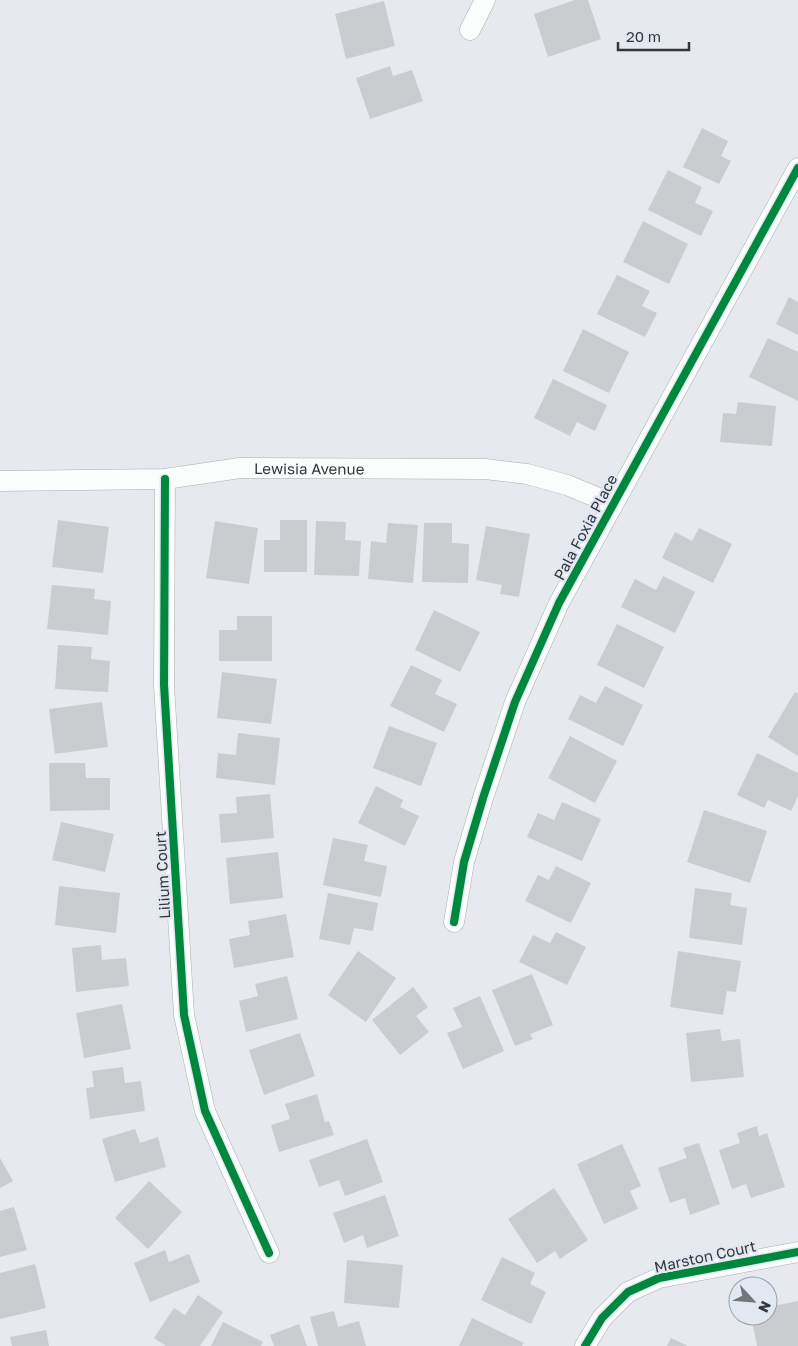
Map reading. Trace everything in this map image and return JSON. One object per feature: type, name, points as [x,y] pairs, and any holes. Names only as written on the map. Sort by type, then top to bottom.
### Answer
[{"type":"street","points":[[470,30],[485,0]]},
{"type":"street","name":"Pala Foxia Place","points":[[454,922],[464,862],[483,798],[515,702],[559,603],[798,168]]},
{"type":"street","name":"Lewisia Avenue","points":[[0,481],[165,479],[240,468],[313,466],[485,470],[528,474],[567,485],[612,504]]},
{"type":"street","name":"Lilium Court","points":[[165,479],[164,685],[184,1015],[205,1111],[268,1253]]},
{"type":"street","name":"Marston Court","points":[[585,1346],[602,1318],[628,1292],[659,1278],[798,1252]]},
{"type":"building","points":[[575,0],[588,0],[601,39],[548,57],[534,14]]},
{"type":"building","points":[[384,1],[395,46],[346,59],[335,14]]},
{"type":"building","points":[[390,66],[393,76],[412,70],[423,101],[370,119],[356,78]]},
{"type":"building","points":[[702,128],[728,141],[721,156],[731,161],[719,184],[683,167]]},
{"type":"building","points":[[668,170],[702,187],[695,203],[713,211],[701,236],[648,210]]},
{"type":"building","points":[[643,221],[688,244],[669,284],[623,262]]},
{"type":"building","points":[[617,275],[650,291],[642,306],[657,313],[645,337],[597,314]]},
{"type":"building","points":[[789,297],[798,302],[798,335],[776,324]]},
{"type":"building","points":[[583,329],[629,352],[609,393],[563,371]]},
{"type":"building","points":[[768,338],[798,352],[798,401],[749,377]]},
{"type":"building","points":[[553,379],[607,405],[595,431],[577,422],[570,436],[534,418]]},
{"type":"building","points":[[738,402],[776,406],[772,446],[720,442],[723,413],[736,414]]},
{"type":"building","points":[[58,520],[109,527],[103,573],[52,567]]},
{"type":"building","points":[[280,520],[307,520],[307,572],[264,572],[264,540],[280,540]]},
{"type":"building","points":[[215,521],[258,528],[249,584],[206,578]]},
{"type":"building","points":[[316,521],[346,522],[345,540],[361,541],[359,576],[314,575]]},
{"type":"building","points":[[388,523],[418,525],[413,583],[368,579],[371,541],[386,543]]},
{"type":"building","points":[[424,523],[452,523],[452,543],[469,544],[468,583],[422,582]]},
{"type":"building","points":[[486,526],[530,534],[519,597],[500,594],[502,585],[476,580]]},
{"type":"building","points":[[699,528],[732,544],[713,583],[662,558],[675,532],[692,541]]},
{"type":"building","points":[[663,576],[695,592],[675,633],[621,607],[635,579],[656,590]]},
{"type":"building","points":[[52,585],[95,589],[94,599],[111,601],[108,635],[47,629]]},
{"type":"building","points":[[434,610],[480,632],[460,672],[415,650]]},
{"type":"building","points":[[237,616],[272,616],[272,661],[219,661],[219,630],[237,630]]},
{"type":"building","points":[[617,624],[664,647],[644,688],[597,665]]},
{"type":"building","points":[[58,645],[92,647],[91,659],[110,661],[108,692],[55,689]]},
{"type":"building","points":[[411,665],[442,680],[435,694],[457,704],[444,732],[390,706]]},
{"type":"building","points":[[222,672],[277,679],[271,724],[217,718]]},
{"type":"building","points":[[605,686],[643,705],[623,746],[568,719],[580,695],[596,703]]},
{"type":"building","points":[[795,692],[798,694],[798,756],[768,737]]},
{"type":"building","points":[[102,702],[108,747],[55,754],[49,709]]},
{"type":"building","points":[[389,726],[437,743],[421,786],[373,768]]},
{"type":"building","points":[[238,733],[280,738],[275,785],[216,778],[218,753],[236,755]]},
{"type":"building","points":[[570,736],[617,761],[595,803],[548,778]]},
{"type":"building","points":[[757,753],[798,773],[798,796],[791,811],[768,800],[764,808],[737,795]]},
{"type":"building","points":[[49,763],[85,763],[86,778],[110,778],[110,810],[50,811]]},
{"type":"building","points":[[376,786],[403,800],[400,807],[419,816],[405,846],[358,823]]},
{"type":"building","points":[[270,794],[274,838],[221,843],[219,814],[237,813],[236,797]]},
{"type":"building","points":[[562,802],[601,819],[582,861],[527,837],[538,813],[554,820]]},
{"type":"building","points":[[704,810],[767,831],[750,883],[687,862]]},
{"type":"building","points":[[61,822],[114,834],[105,872],[52,860]]},
{"type":"building","points":[[333,838],[368,845],[364,861],[387,866],[381,897],[323,885]]},
{"type":"building","points":[[278,852],[283,898],[230,904],[226,858]]},
{"type":"building","points":[[556,866],[591,883],[571,923],[525,901],[538,875],[549,880]]},
{"type":"building","points":[[59,886],[120,893],[116,933],[55,925]]},
{"type":"building","points":[[695,888],[732,893],[730,905],[747,908],[742,945],[689,938]]},
{"type":"building","points":[[328,893],[378,903],[373,931],[354,928],[350,945],[319,939]]},
{"type":"building","points":[[286,914],[294,957],[234,968],[229,939],[250,935],[248,921]]},
{"type":"building","points":[[556,932],[586,947],[567,985],[519,962],[533,935],[550,943]]},
{"type":"building","points":[[101,945],[102,960],[126,958],[129,986],[76,992],[72,948]]},
{"type":"building","points":[[358,951],[396,978],[366,1022],[328,995]]},
{"type":"building","points":[[678,951],[741,961],[736,992],[727,991],[723,1015],[670,1007]]},
{"type":"building","points":[[532,974],[553,1025],[530,1034],[533,1039],[515,1046],[492,990]]},
{"type":"building","points":[[287,976],[298,1019],[246,1032],[239,1001],[258,996],[255,984]]},
{"type":"building","points":[[413,987],[428,1007],[416,1016],[429,1032],[400,1055],[372,1020]]},
{"type":"building","points":[[480,996],[504,1051],[463,1069],[447,1033],[462,1027],[453,1008]]},
{"type":"building","points":[[122,1004],[131,1049],[84,1058],[76,1013]]},
{"type":"building","points":[[720,1029],[722,1041],[740,1039],[744,1077],[691,1082],[686,1033]]},
{"type":"building","points":[[300,1033],[315,1076],[264,1095],[249,1050]]},
{"type":"building","points":[[123,1067],[125,1083],[141,1081],[145,1111],[90,1119],[86,1088],[94,1087],[92,1071]]},
{"type":"building","points":[[317,1094],[325,1122],[329,1121],[334,1135],[279,1152],[271,1125],[290,1119],[285,1104]]},
{"type":"building","points":[[757,1126],[759,1136],[767,1133],[785,1187],[751,1198],[746,1184],[732,1189],[719,1150],[740,1143],[737,1133]]},
{"type":"building","points":[[135,1129],[140,1143],[158,1137],[166,1167],[115,1182],[102,1139]]},
{"type":"building","points":[[367,1139],[383,1182],[345,1196],[339,1180],[319,1187],[309,1160]]},
{"type":"building","points":[[699,1143],[720,1204],[690,1215],[685,1198],[670,1203],[658,1168],[687,1158],[683,1148]]},
{"type":"building","points":[[622,1144],[641,1186],[630,1191],[638,1209],[604,1224],[577,1164]]},
{"type":"building","points":[[0,1158],[13,1181],[0,1188]]},
{"type":"building","points":[[149,1181],[182,1212],[148,1249],[115,1218]]},
{"type":"building","points":[[554,1188],[588,1240],[560,1259],[555,1251],[537,1263],[508,1219]]},
{"type":"building","points":[[385,1195],[399,1236],[367,1248],[363,1235],[344,1243],[333,1213]]},
{"type":"building","points":[[14,1207],[27,1250],[0,1257],[0,1211]]},
{"type":"building","points":[[165,1250],[169,1262],[189,1254],[200,1282],[150,1302],[134,1263]]},
{"type":"building","points":[[502,1257],[535,1273],[530,1284],[546,1292],[531,1324],[481,1300]]},
{"type":"building","points":[[347,1260],[403,1265],[399,1308],[344,1303]]},
{"type":"building","points":[[35,1264],[46,1308],[0,1319],[0,1273]]},
{"type":"building","points":[[198,1295],[223,1312],[200,1346],[166,1346],[154,1338],[174,1308],[185,1315]]},
{"type":"building","points":[[798,1301],[798,1346],[757,1346],[753,1326],[778,1326],[778,1305]]},
{"type":"building","points":[[334,1311],[338,1327],[359,1321],[366,1346],[318,1346],[310,1317]]},
{"type":"building","points":[[472,1318],[524,1343],[522,1346],[459,1346]]},
{"type":"building","points":[[223,1322],[263,1342],[261,1346],[211,1346]]},
{"type":"building","points":[[299,1324],[307,1346],[274,1346],[270,1335]]},
{"type":"building","points":[[46,1330],[49,1346],[12,1346],[10,1337]]},
{"type":"building","points":[[671,1338],[688,1346],[667,1346]]},
{"type":"cycle path","points":[[454,922],[464,862],[483,798],[515,702],[559,603],[798,168]]},
{"type":"cycle path","points":[[165,479],[164,685],[184,1015],[205,1111],[269,1253]]},
{"type":"cycle path","points":[[585,1346],[602,1318],[628,1292],[659,1278],[798,1252]]}]
